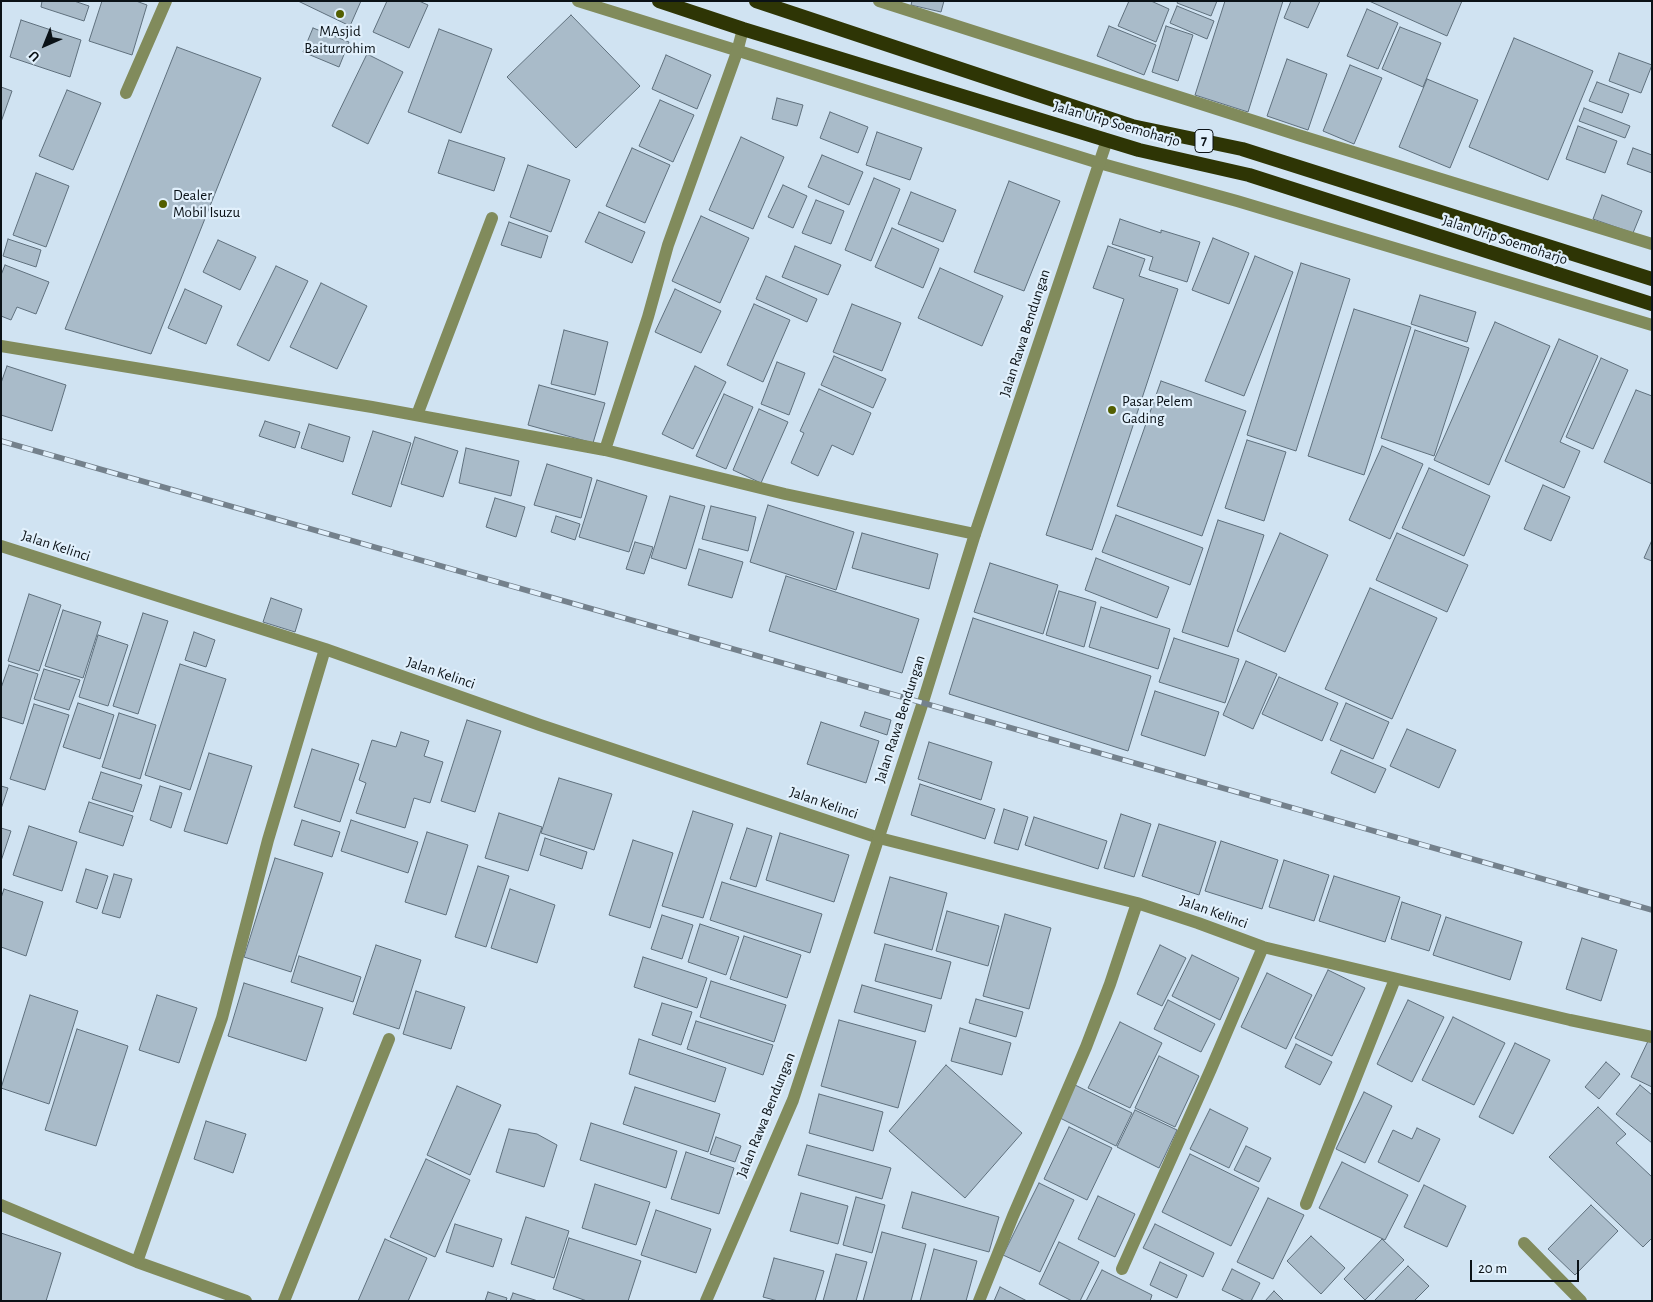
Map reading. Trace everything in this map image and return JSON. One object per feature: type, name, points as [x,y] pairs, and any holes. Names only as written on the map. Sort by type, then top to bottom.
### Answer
[{"type":"highway","name":"Jalan Urip Soemoharjo","points":[[660,1],[743,30],[1138,150],[1249,175],[1652,304]]},
{"type":"highway","name":"Jalan Urip Soemoharjo","points":[[756,1],[1132,126],[1242,149],[1652,280]]},
{"type":"street","points":[[126,94],[166,1]]},
{"type":"street","points":[[578,1],[1099,163],[1246,204],[1652,325]]},
{"type":"street","points":[[879,1],[1298,135],[1652,244]]},
{"type":"street","points":[[605,450],[648,317],[668,245],[737,52],[743,30]]},
{"type":"street","name":"Jalan Rawa Bendungan","points":[[706,1301],[793,1100],[879,838],[975,534],[1107,140]]},
{"type":"street","points":[[417,415],[492,218]]},
{"type":"street","points":[[1,346],[417,415],[605,450],[785,494],[975,534]]},
{"type":"street","name":"Jalan Kelinci","points":[[1,546],[325,649],[550,728],[879,838],[1137,903],[1263,947],[1570,1020],[1652,1037]]},
{"type":"street","points":[[137,1262],[222,1018],[268,840],[325,649]]},
{"type":"street","points":[[979,1301],[1020,1199],[1086,1047],[1110,984],[1137,903]]},
{"type":"street","points":[[1122,1269],[1212,1069],[1263,947]]},
{"type":"street","points":[[1306,1204],[1395,979]]},
{"type":"street","points":[[284,1301],[389,1039]]},
{"type":"street","points":[[1,1205],[223,1297],[246,1301]]},
{"type":"street","points":[[1524,1243],[1581,1301]]},
{"type":"building","points":[[42,1],[74,1],[89,6],[84,21],[41,7]]},
{"type":"building","points":[[102,1],[136,1],[147,5],[132,55],[89,41]]},
{"type":"building","name":"MAsjid Baiturrohim","points":[[298,1],[361,1],[350,26]]},
{"type":"building","points":[[387,1],[419,1],[428,5],[409,48],[373,32]]},
{"type":"building","points":[[912,1],[944,1],[941,12],[911,5]]},
{"type":"building","points":[[1129,1],[1151,1],[1169,9],[1156,42],[1118,26]]},
{"type":"building","points":[[1178,1],[1217,1],[1211,16],[1177,3]]},
{"type":"building","points":[[1225,1],[1283,1],[1248,112],[1195,95]]},
{"type":"building","points":[[1291,1],[1320,1],[1308,28],[1284,18]]},
{"type":"building","points":[[1369,1],[1462,1],[1447,36]]},
{"type":"building","points":[[1177,6],[1214,21],[1207,39],[1170,23]]},
{"type":"building","points":[[1367,9],[1398,23],[1378,69],[1347,56]]},
{"type":"building","points":[[571,15],[640,86],[576,148],[507,77]]},
{"type":"building","points":[[21,20],[81,40],[70,77],[10,57]]},
{"type":"building","points":[[1109,26],[1156,45],[1144,75],[1097,56]]},
{"type":"building","points":[[1166,26],[1193,35],[1178,81],[1152,72]]},
{"type":"building","points":[[1400,27],[1441,43],[1423,87],[1382,69]]},
{"type":"building","points":[[313,28],[349,42],[339,67],[303,52]]},
{"type":"building","points":[[439,29],[492,49],[461,133],[408,112]]},
{"type":"building","points":[[1514,38],[1593,71],[1548,180],[1469,147]]},
{"type":"building","name":"Dealer Mobil Isuzu","points":[[177,47],[261,78],[151,354],[65,329]]},
{"type":"building","points":[[1619,53],[1652,65],[1641,93],[1609,81]]},
{"type":"building","points":[[367,54],[403,72],[368,144],[332,126]]},
{"type":"building","points":[[666,55],[711,75],[697,109],[652,89]]},
{"type":"building","points":[[1287,59],[1327,74],[1308,130],[1267,116]]},
{"type":"building","points":[[1350,65],[1382,78],[1354,144],[1323,131]]},
{"type":"building","points":[[1427,79],[1478,100],[1450,168],[1399,147]]},
{"type":"building","points":[[1597,82],[1629,94],[1622,113],[1589,101]]},
{"type":"building","points":[[1,87],[12,91],[1,122]]},
{"type":"building","points":[[67,90],[101,103],[73,170],[39,156]]},
{"type":"building","points":[[777,98],[803,105],[797,126],[772,119]]},
{"type":"building","points":[[660,100],[694,115],[673,162],[639,146]]},
{"type":"building","points":[[1584,108],[1630,126],[1625,138],[1579,121]]},
{"type":"building","points":[[830,112],[868,127],[858,153],[820,138]]},
{"type":"building","points":[[1578,126],[1617,141],[1605,173],[1566,159]]},
{"type":"building","points":[[877,132],[922,148],[910,180],[866,165]]},
{"type":"building","points":[[741,137],[784,157],[753,229],[709,210]]},
{"type":"building","points":[[449,140],[505,158],[494,191],[438,173]]},
{"type":"building","points":[[632,148],[670,165],[645,223],[606,206]]},
{"type":"building","points":[[1633,148],[1652,155],[1652,173],[1627,164]]},
{"type":"building","points":[[822,155],[863,172],[849,205],[808,187]]},
{"type":"building","points":[[528,165],[570,180],[551,232],[510,217]]},
{"type":"building","points":[[36,173],[69,186],[46,247],[13,235]]},
{"type":"building","points":[[874,178],[900,189],[871,261],[845,250]]},
{"type":"building","points":[[1009,181],[1060,201],[1024,291],[974,272]]},
{"type":"building","points":[[783,185],[807,196],[793,228],[768,217]]},
{"type":"building","points":[[911,192],[956,210],[943,242],[898,224]]},
{"type":"building","points":[[1602,195],[1642,211],[1633,233],[1593,219]]},
{"type":"building","points":[[816,200],[844,211],[831,244],[802,233]]},
{"type":"building","points":[[599,212],[645,232],[632,263],[585,242]]},
{"type":"building","points":[[701,216],[749,238],[720,303],[672,281]]},
{"type":"building","points":[[1120,219],[1161,233],[1161,230],[1200,242],[1187,282],[1149,270],[1153,257],[1112,244]]},
{"type":"building","points":[[509,222],[548,236],[541,258],[501,245]]},
{"type":"building","points":[[892,228],[939,249],[923,288],[875,267]]},
{"type":"building","points":[[1213,238],[1249,253],[1229,304],[1192,290]]},
{"type":"building","points":[[8,239],[41,250],[36,267],[3,256]]},
{"type":"building","points":[[218,240],[256,257],[240,290],[203,272]]},
{"type":"building","points":[[795,246],[841,265],[828,295],[782,277]]},
{"type":"building","points":[[1108,246],[1145,259],[1139,276],[1178,289],[1092,550],[1046,535],[1124,299],[1093,288]]},
{"type":"building","points":[[1255,256],[1293,272],[1244,396],[1205,381]]},
{"type":"building","points":[[1301,263],[1350,279],[1296,451],[1247,435]]},
{"type":"building","points":[[5,265],[49,282],[36,314],[17,307],[11,320],[1,316],[1,275]]},
{"type":"building","points":[[276,266],[308,281],[269,361],[237,345]]},
{"type":"building","points":[[940,268],[1003,296],[982,346],[918,318]]},
{"type":"building","points":[[766,276],[817,299],[807,322],[756,299]]},
{"type":"building","points":[[321,283],[367,306],[337,369],[290,347]]},
{"type":"building","points":[[185,289],[222,306],[206,344],[168,328]]},
{"type":"building","points":[[675,289],[721,311],[701,353],[655,332]]},
{"type":"building","points":[[1420,295],[1476,312],[1467,342],[1411,324]]},
{"type":"building","points":[[754,304],[790,320],[763,382],[727,365]]},
{"type":"building","points":[[852,304],[901,323],[882,371],[833,352]]},
{"type":"building","points":[[1354,309],[1411,327],[1364,475],[1308,456]]},
{"type":"building","points":[[1495,322],[1550,346],[1489,485],[1434,460]]},
{"type":"building","points":[[564,330],[608,342],[595,395],[551,384]]},
{"type":"building","points":[[1415,330],[1469,348],[1434,456],[1381,438]]},
{"type":"building","points":[[1559,339],[1598,356],[1560,442],[1580,451],[1564,488],[1505,461]]},
{"type":"building","points":[[834,356],[886,379],[873,408],[821,385]]},
{"type":"building","points":[[1601,358],[1628,370],[1593,449],[1566,437]]},
{"type":"building","points":[[777,362],[805,373],[789,415],[761,404]]},
{"type":"building","points":[[7,366],[66,385],[52,431],[1,415],[1,383]]},
{"type":"building","points":[[695,366],[726,382],[693,449],[662,434]]},
{"type":"building","points":[[1161,381],[1246,411],[1202,536],[1117,506]]},
{"type":"building","points":[[539,385],[605,403],[593,443],[528,425]]},
{"type":"building","points":[[819,389],[871,413],[853,455],[832,445],[818,476],[791,463],[804,433],[800,431]]},
{"type":"building","points":[[1636,390],[1652,396],[1652,484],[1604,462]]},
{"type":"building","points":[[724,394],[753,407],[726,469],[696,456]]},
{"type":"building","points":[[759,409],[788,422],[761,483],[733,470]]},
{"type":"building","points":[[265,421],[300,432],[295,448],[259,436]]},
{"type":"building","points":[[309,424],[350,437],[343,462],[301,448]]},
{"type":"building","points":[[373,431],[411,443],[391,507],[352,494]]},
{"type":"building","points":[[415,437],[458,451],[443,497],[401,484]]},
{"type":"building","points":[[1247,440],[1286,452],[1264,521],[1225,508]]},
{"type":"building","points":[[1382,446],[1423,464],[1390,539],[1349,520]]},
{"type":"building","points":[[466,448],[519,461],[511,496],[459,483]]},
{"type":"building","points":[[547,464],[592,478],[581,518],[534,505]]},
{"type":"building","points":[[1429,468],[1490,496],[1464,556],[1402,528]]},
{"type":"building","points":[[597,480],[647,496],[629,552],[579,537]]},
{"type":"building","points":[[1543,485],[1570,497],[1551,541],[1524,529]]},
{"type":"building","points":[[670,496],[705,506],[686,569],[651,558]]},
{"type":"building","points":[[495,498],[525,507],[516,537],[486,527]]},
{"type":"building","points":[[768,505],[854,532],[836,590],[750,562]]},
{"type":"building","points":[[711,506],[756,517],[748,551],[702,539]]},
{"type":"building","points":[[1116,515],[1203,548],[1190,585],[1102,552]]},
{"type":"building","points":[[556,516],[580,524],[575,540],[551,532]]},
{"type":"building","points":[[1218,520],[1264,535],[1228,647],[1182,632]]},
{"type":"building","points":[[862,533],[938,554],[929,589],[852,568]]},
{"type":"building","points":[[1280,533],[1328,555],[1285,652],[1237,631]]},
{"type":"building","points":[[1397,533],[1468,565],[1447,612],[1376,580]]},
{"type":"building","points":[[1652,540],[1652,561],[1644,558]]},
{"type":"building","points":[[635,542],[653,547],[644,574],[626,569]]},
{"type":"building","points":[[699,549],[743,562],[732,598],[688,585]]},
{"type":"building","points":[[1096,558],[1169,587],[1157,618],[1085,590]]},
{"type":"building","points":[[990,563],[1058,585],[1043,634],[974,612]]},
{"type":"building","points":[[786,576],[919,619],[902,673],[769,631]]},
{"type":"building","points":[[1370,588],[1437,618],[1392,719],[1325,689]]},
{"type":"building","points":[[1059,591],[1096,602],[1084,647],[1046,635]]},
{"type":"building","points":[[29,594],[61,605],[39,671],[8,661]]},
{"type":"building","points":[[271,598],[302,609],[295,632],[263,622]]},
{"type":"building","points":[[1101,607],[1170,629],[1158,669],[1089,647]]},
{"type":"building","points":[[63,610],[101,622],[83,678],[45,666]]},
{"type":"building","points":[[143,613],[168,621],[138,714],[113,706]]},
{"type":"building","points":[[973,618],[1151,676],[1128,751],[949,694]]},
{"type":"building","points":[[194,632],[215,640],[206,667],[185,660]]},
{"type":"building","points":[[98,635],[128,645],[108,706],[79,697]]},
{"type":"building","points":[[1174,638],[1239,659],[1225,703],[1159,682]]},
{"type":"building","points":[[1246,661],[1277,674],[1253,729],[1223,715]]},
{"type":"building","points":[[180,664],[226,679],[190,790],[145,775]]},
{"type":"building","points":[[9,665],[38,674],[23,724],[1,717],[1,688]]},
{"type":"building","points":[[44,669],[80,680],[69,710],[34,699]]},
{"type":"building","points":[[1279,677],[1338,703],[1322,741],[1262,714]]},
{"type":"building","points":[[1155,691],[1219,712],[1205,756],[1141,735]]},
{"type":"building","points":[[78,703],[114,715],[100,759],[63,747]]},
{"type":"building","points":[[1346,703],[1389,722],[1373,759],[1330,740]]},
{"type":"building","points":[[34,704],[69,715],[45,790],[10,779]]},
{"type":"building","points":[[865,712],[891,720],[887,735],[860,726]]},
{"type":"building","points":[[119,713],[156,725],[140,779],[102,767]]},
{"type":"building","points":[[467,720],[501,731],[475,812],[441,801]]},
{"type":"building","points":[[821,722],[879,741],[866,783],[807,764]]},
{"type":"building","points":[[1407,729],[1456,750],[1439,788],[1390,766]]},
{"type":"building","points":[[401,732],[429,741],[424,756],[443,762],[430,803],[414,798],[405,828],[356,813],[366,783],[359,780],[372,740],[396,747]]},
{"type":"building","points":[[929,742],[992,762],[981,800],[918,779]]},
{"type":"building","points":[[312,749],[359,764],[340,822],[294,807]]},
{"type":"building","points":[[1341,750],[1386,769],[1375,793],[1331,773]]},
{"type":"building","points":[[209,753],[252,766],[227,844],[184,831]]},
{"type":"building","points":[[101,772],[142,785],[133,812],[92,799]]},
{"type":"building","points":[[559,778],[612,794],[594,850],[541,833]]},
{"type":"building","points":[[920,784],[995,809],[985,839],[911,815]]},
{"type":"building","points":[[1,786],[8,788],[1,809]]},
{"type":"building","points":[[160,786],[182,793],[171,828],[150,820]]},
{"type":"building","points":[[89,802],[133,816],[123,846],[79,832]]},
{"type":"building","points":[[1004,809],[1028,817],[1018,850],[994,843]]},
{"type":"building","points":[[693,811],[733,824],[703,918],[662,906]]},
{"type":"building","points":[[499,813],[542,827],[528,871],[485,858]]},
{"type":"building","points":[[1121,814],[1151,824],[1134,877],[1104,868]]},
{"type":"building","points":[[1034,817],[1107,841],[1098,869],[1025,845]]},
{"type":"building","points":[[302,820],[340,832],[332,857],[294,845]]},
{"type":"building","points":[[351,820],[418,842],[408,873],[341,851]]},
{"type":"building","points":[[1159,824],[1216,842],[1199,895],[1142,876]]},
{"type":"building","points":[[29,826],[77,842],[62,891],[13,875]]},
{"type":"building","points":[[1,828],[11,831],[1,861]]},
{"type":"building","points":[[747,828],[772,836],[756,887],[730,879]]},
{"type":"building","points":[[427,832],[468,845],[446,915],[405,902]]},
{"type":"building","points":[[780,833],[849,855],[834,902],[766,880]]},
{"type":"building","points":[[545,838],[587,852],[582,869],[540,855]]},
{"type":"building","points":[[633,840],[673,853],[650,928],[609,915]]},
{"type":"building","points":[[1221,841],[1278,860],[1262,909],[1205,891]]},
{"type":"building","points":[[275,858],[323,873],[291,972],[244,957]]},
{"type":"building","points":[[1284,860],[1329,875],[1314,921],[1269,907]]},
{"type":"building","points":[[478,866],[509,876],[486,947],[455,937]]},
{"type":"building","points":[[86,869],[108,876],[97,909],[76,902]]},
{"type":"building","points":[[114,874],[132,879],[120,918],[102,913]]},
{"type":"building","points":[[1334,876],[1400,897],[1385,942],[1319,921]]},
{"type":"building","points":[[890,877],[947,893],[932,950],[874,933]]},
{"type":"building","points":[[722,882],[822,914],[810,953],[710,920]]},
{"type":"building","points":[[4,889],[43,902],[26,956],[1,947],[1,898]]},
{"type":"building","points":[[510,889],[555,905],[537,963],[491,948]]},
{"type":"building","points":[[1402,902],[1441,915],[1429,951],[1391,939]]},
{"type":"building","points":[[947,911],[999,926],[988,966],[936,951]]},
{"type":"building","points":[[1005,914],[1051,928],[1029,1009],[983,996]]},
{"type":"building","points":[[662,915],[693,925],[682,959],[651,949]]},
{"type":"building","points":[[1446,917],[1522,942],[1510,980],[1433,955]]},
{"type":"building","points":[[700,924],[739,937],[726,975],[688,962]]},
{"type":"building","points":[[744,936],[801,955],[787,998],[730,979]]},
{"type":"building","points":[[1582,938],[1617,950],[1601,1001],[1566,989]]},
{"type":"building","points":[[885,944],[951,962],[941,999],[875,981]]},
{"type":"building","points":[[376,945],[421,960],[399,1029],[353,1014]]},
{"type":"building","points":[[1160,945],[1186,958],[1162,1006],[1137,994]]},
{"type":"building","points":[[1192,955],[1239,978],[1220,1020],[1172,996]]},
{"type":"building","points":[[299,956],[361,977],[353,1002],[291,982]]},
{"type":"building","points":[[643,957],[707,978],[697,1008],[634,987]]},
{"type":"building","points":[[1328,970],[1365,988],[1332,1056],[1295,1038]]},
{"type":"building","points":[[1267,973],[1312,995],[1286,1049],[1241,1027]]},
{"type":"building","points":[[711,981],[786,1005],[774,1042],[700,1017]]},
{"type":"building","points":[[244,983],[323,1008],[306,1061],[228,1036]]},
{"type":"building","points":[[862,985],[932,1005],[925,1032],[854,1012]]},
{"type":"building","points":[[416,991],[465,1007],[451,1049],[403,1034]]},
{"type":"building","points":[[30,995],[78,1011],[49,1104],[1,1088]]},
{"type":"building","points":[[157,995],[197,1008],[179,1063],[139,1050]]},
{"type":"building","points":[[976,999],[1023,1012],[1016,1037],[969,1023]]},
{"type":"building","points":[[1168,1000],[1215,1024],[1201,1052],[1154,1029]]},
{"type":"building","points":[[1408,1000],[1444,1017],[1412,1082],[1377,1064]]},
{"type":"building","points":[[662,1003],[692,1012],[681,1045],[652,1035]]},
{"type":"building","points":[[1453,1017],[1505,1043],[1474,1105],[1422,1080]]},
{"type":"building","points":[[839,1020],[916,1041],[898,1108],[821,1086]]},
{"type":"building","points":[[696,1021],[773,1045],[763,1075],[687,1049]]},
{"type":"building","points":[[1120,1022],[1162,1043],[1130,1108],[1088,1088]]},
{"type":"building","points":[[960,1028],[1011,1043],[1002,1075],[951,1061]]},
{"type":"building","points":[[77,1029],[128,1046],[96,1146],[45,1130]]},
{"type":"building","points":[[639,1039],[726,1068],[715,1102],[629,1074]]},
{"type":"building","points":[[1649,1039],[1652,1040],[1652,1087],[1631,1077]]},
{"type":"building","points":[[1515,1043],[1550,1060],[1513,1134],[1479,1117]]},
{"type":"building","points":[[1296,1044],[1332,1062],[1320,1085],[1285,1067]]},
{"type":"building","points":[[1159,1056],[1199,1076],[1175,1127],[1135,1108]]},
{"type":"building","points":[[1606,1062],[1620,1074],[1599,1099],[1585,1087]]},
{"type":"building","points":[[946,1065],[1022,1133],[965,1198],[889,1131]]},
{"type":"building","points":[[1073,1084],[1132,1113],[1116,1146],[1058,1117]]},
{"type":"building","points":[[1640,1085],[1652,1095],[1652,1143],[1616,1114]]},
{"type":"building","points":[[457,1086],[501,1105],[470,1175],[427,1155]]},
{"type":"building","points":[[635,1087],[720,1114],[708,1152],[623,1124]]},
{"type":"building","points":[[1364,1092],[1392,1106],[1365,1163],[1336,1149]]},
{"type":"building","points":[[819,1094],[883,1112],[873,1151],[809,1133]]},
{"type":"building","points":[[1598,1107],[1626,1134],[1616,1143],[1652,1177],[1652,1238],[1643,1247],[1549,1157]]},
{"type":"building","points":[[1210,1109],[1248,1128],[1229,1168],[1190,1149]]},
{"type":"building","points":[[1135,1110],[1177,1130],[1159,1168],[1117,1147]]},
{"type":"building","points":[[206,1121],[246,1134],[233,1173],[194,1159]]},
{"type":"building","points":[[591,1123],[677,1151],[666,1188],[580,1160]]},
{"type":"building","points":[[1069,1127],[1112,1148],[1087,1200],[1044,1179]]},
{"type":"building","points":[[1417,1128],[1440,1139],[1419,1182],[1378,1162],[1393,1130],[1412,1139]]},
{"type":"building","points":[[509,1129],[537,1134],[557,1145],[544,1187],[496,1172]]},
{"type":"building","points":[[716,1137],[741,1146],[735,1162],[710,1154]]},
{"type":"building","points":[[807,1145],[891,1168],[882,1199],[798,1175]]},
{"type":"building","points":[[1246,1146],[1271,1158],[1259,1182],[1234,1170]]},
{"type":"building","points":[[686,1152],[734,1168],[719,1214],[671,1199]]},
{"type":"building","points":[[1190,1154],[1259,1188],[1231,1246],[1162,1212]]},
{"type":"building","points":[[426,1159],[470,1180],[435,1257],[390,1237]]},
{"type":"building","points":[[1342,1162],[1408,1195],[1385,1240],[1319,1208]]},
{"type":"building","points":[[1039,1183],[1074,1200],[1040,1272],[1003,1255]]},
{"type":"building","points":[[595,1184],[650,1202],[636,1245],[582,1228]]},
{"type":"building","points":[[1424,1185],[1466,1206],[1447,1247],[1404,1227]]},
{"type":"building","points":[[912,1192],[999,1217],[989,1252],[902,1228]]},
{"type":"building","points":[[801,1193],[848,1206],[838,1244],[790,1231]]},
{"type":"building","points":[[1098,1196],[1135,1214],[1115,1257],[1078,1239]]},
{"type":"building","points":[[856,1197],[885,1205],[872,1253],[843,1245]]},
{"type":"building","points":[[1268,1198],[1304,1215],[1273,1279],[1237,1262]]},
{"type":"building","points":[[1591,1205],[1618,1231],[1575,1275],[1548,1249]]},
{"type":"building","points":[[656,1210],[711,1229],[696,1273],[641,1255]]},
{"type":"building","points":[[526,1217],[569,1231],[554,1278],[511,1264]]},
{"type":"building","points":[[455,1224],[502,1239],[493,1267],[446,1252]]},
{"type":"building","points":[[1155,1224],[1214,1253],[1203,1277],[1143,1248]]},
{"type":"building","points":[[882,1232],[926,1244],[911,1301],[863,1301]]},
{"type":"building","points":[[1,1233],[61,1253],[46,1301],[1,1301]]},
{"type":"building","points":[[1311,1236],[1345,1268],[1321,1294],[1287,1261]]},
{"type":"building","points":[[569,1238],[641,1261],[628,1301],[587,1301],[553,1289]]},
{"type":"building","points":[[385,1239],[427,1258],[408,1301],[358,1301]]},
{"type":"building","points":[[1382,1239],[1404,1260],[1365,1300],[1344,1279]]},
{"type":"building","points":[[1059,1242],[1099,1262],[1080,1301],[1072,1301],[1039,1284]]},
{"type":"building","points":[[934,1249],[977,1261],[966,1301],[920,1301]]},
{"type":"building","points":[[836,1254],[867,1262],[856,1301],[823,1301]]},
{"type":"building","points":[[774,1258],[824,1271],[815,1301],[778,1301],[763,1297]]},
{"type":"building","points":[[1160,1262],[1187,1275],[1177,1298],[1150,1285]]},
{"type":"building","points":[[1408,1266],[1429,1286],[1414,1301],[1374,1301]]},
{"type":"building","points":[[1232,1269],[1260,1283],[1251,1301],[1245,1301],[1222,1290]]},
{"type":"building","points":[[1102,1270],[1152,1295],[1150,1301],[1086,1301]]},
{"type":"building","points":[[1000,1287],[1027,1301],[994,1301]]},
{"type":"building","points":[[1274,1291],[1284,1301],[1265,1301]]},
{"type":"building","points":[[488,1292],[507,1298],[506,1301],[485,1301]]},
{"type":"building","points":[[513,1293],[538,1301],[510,1301]]},
{"type":"railway","points":[[1,441],[1652,910]]},
{"type":"place","name":"MAsjid Baiturrohim","points":[[340,14]]},
{"type":"place","name":"Dealer Mobil Isuzu","points":[[163,204]]},
{"type":"place","name":"Pasar Pelem Gading","points":[[1112,410]]}]
